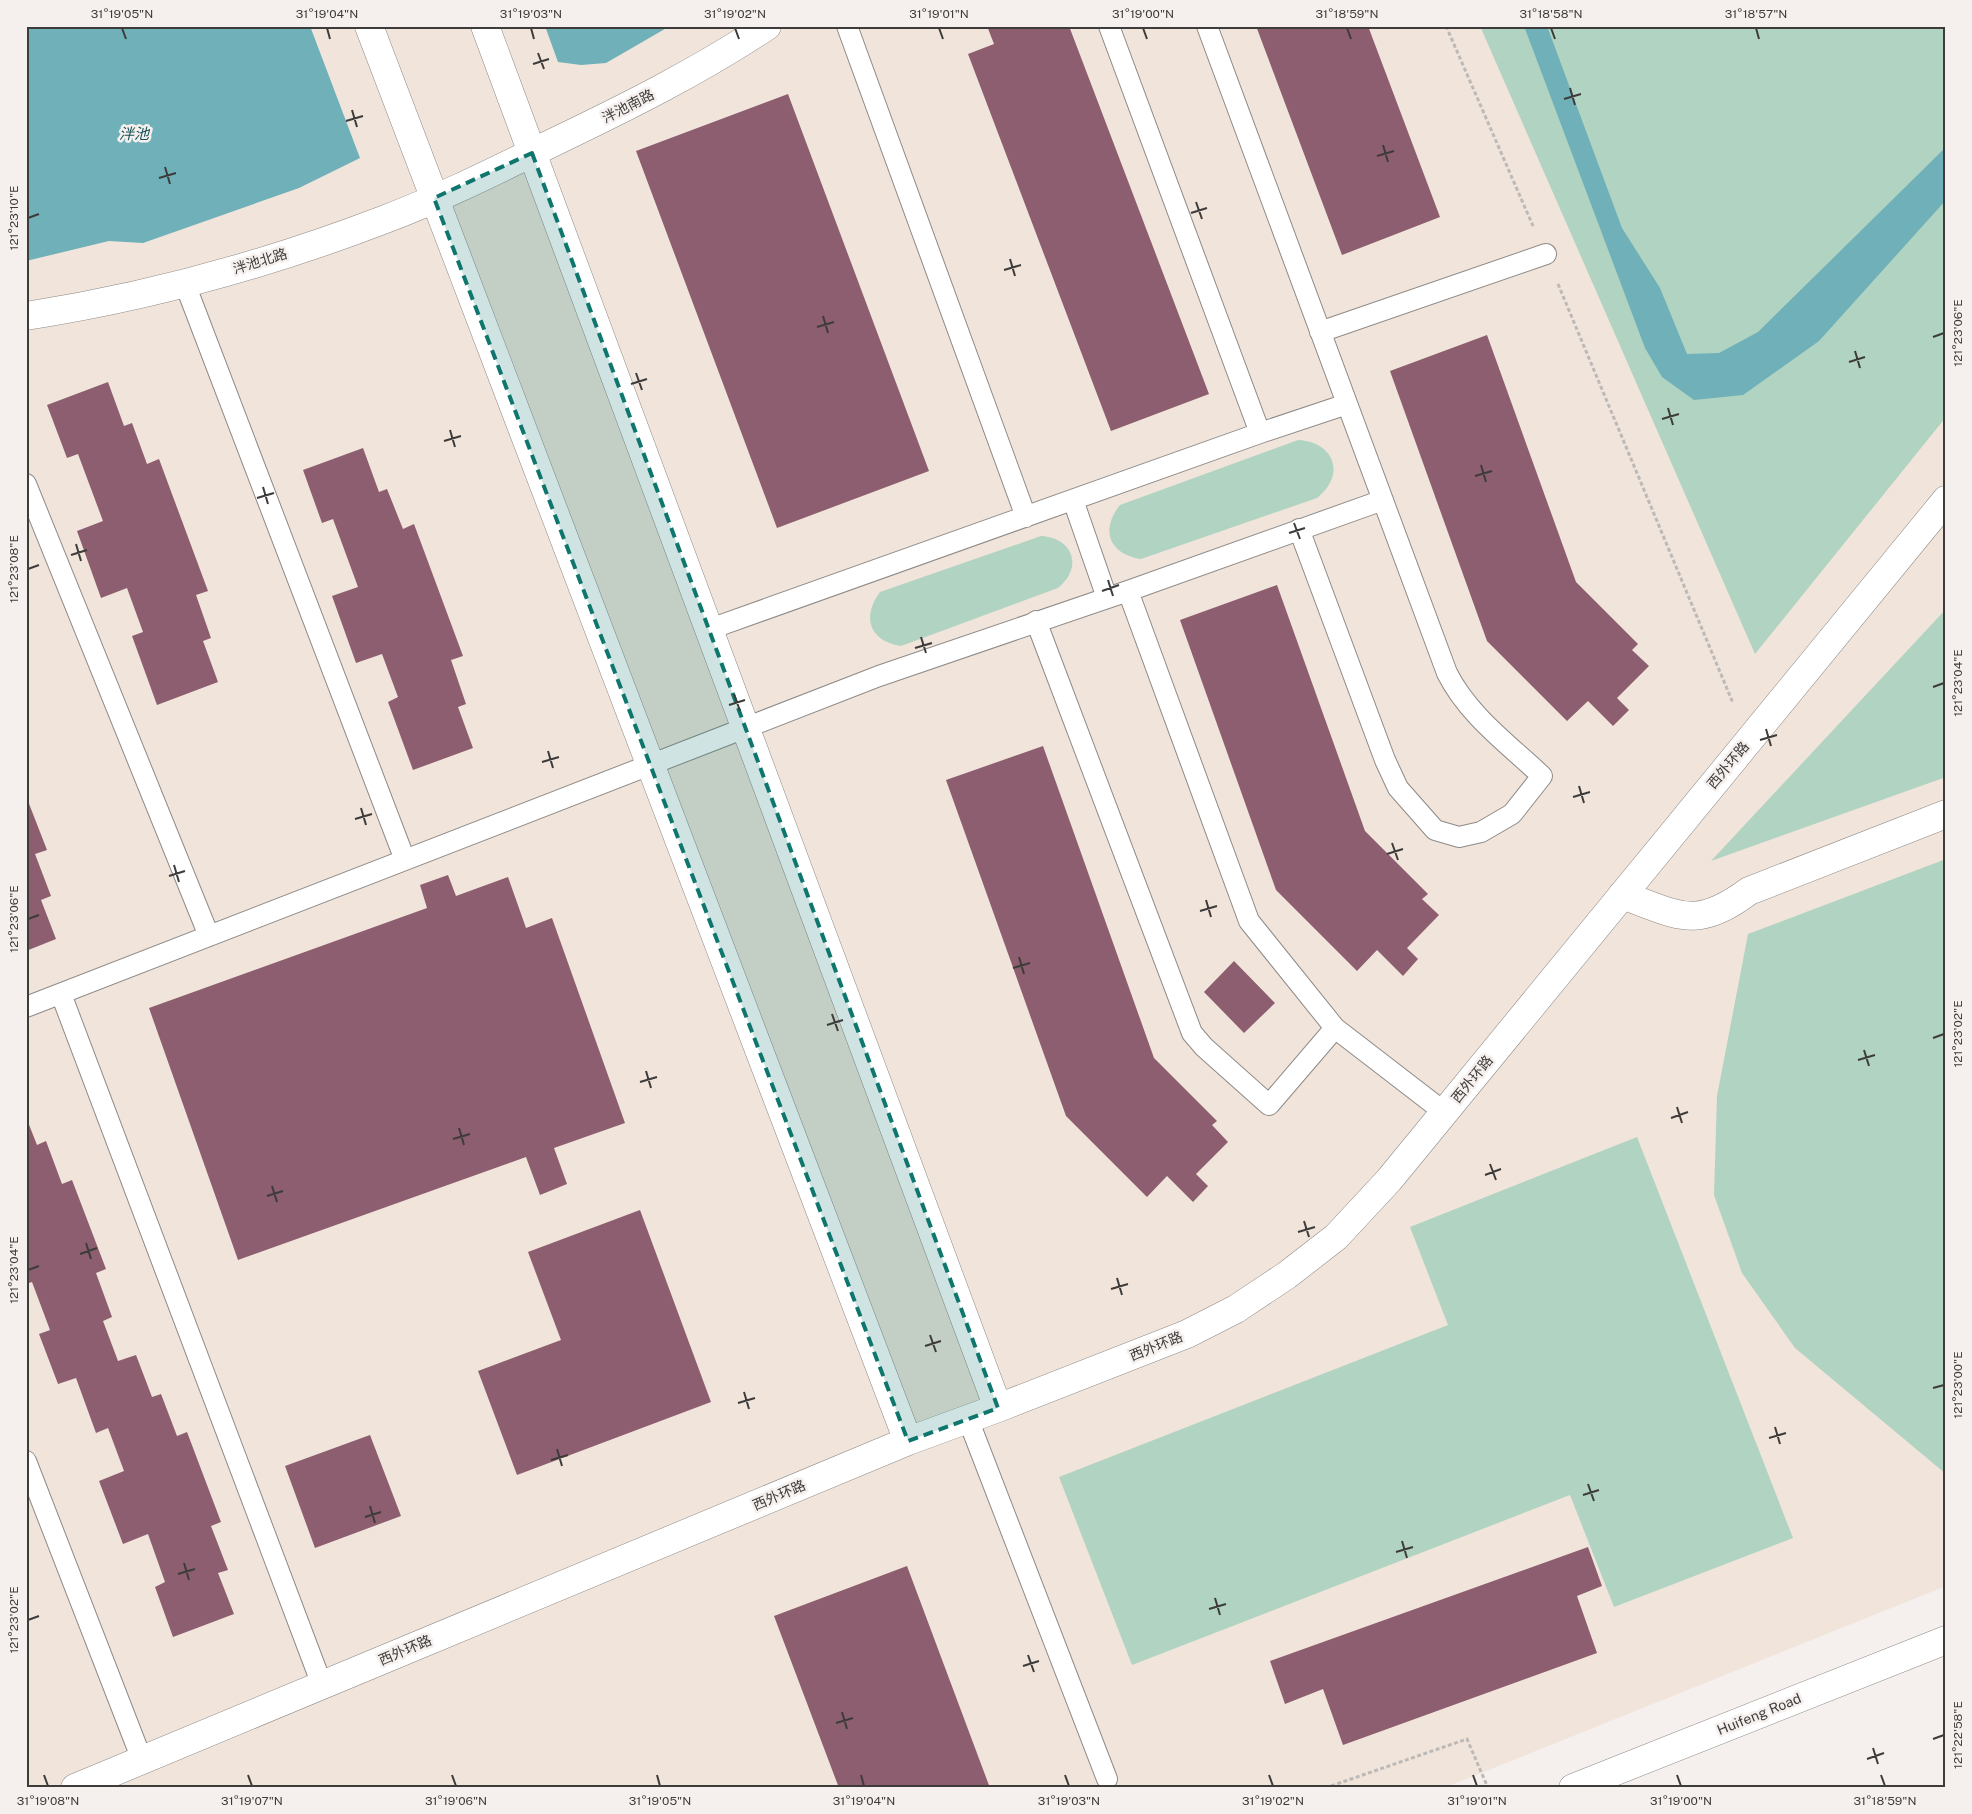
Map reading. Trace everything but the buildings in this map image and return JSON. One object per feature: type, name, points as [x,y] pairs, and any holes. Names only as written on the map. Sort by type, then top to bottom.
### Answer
[{"type":"street","points":[[369,26],[908,1441]]},
{"type":"street","points":[[485,26],[998,1408]]},
{"type":"street","name":"泮池南路","points":[[484,176],[666,86],[768,26]]},
{"type":"street","name":"泮池北路","points":[[26,316],[93,305],[185,284],[292,252],[384,220],[484,176]]},
{"type":"street","name":"西外环路","points":[[75,1788],[908,1441],[1187,1334],[1236,1309],[1287,1275],[1336,1237],[1389,1180],[1946,500]]},
{"type":"street","points":[[1622,895],[1681,916],[1706,916],[1728,906],[1749,891],[1946,814]]},
{"type":"street","name":"Huifeng Road","points":[[1573,1788],[1946,1640]]},
{"type":"lane","points":[[847,26],[1026,517]]},
{"type":"lane","points":[[1109,26],[1260,433]]},
{"type":"lane","points":[[1208,26],[1447,673],[1456,691],[1467,706],[1542,776],[1512,814],[1481,832],[1459,837],[1435,830],[1398,788],[1299,529]]},
{"type":"lane","points":[[1320,332],[1546,254]]},
{"type":"lane","points":[[185,284],[405,860]]},
{"type":"lane","points":[[710,629],[1260,433],[1347,404]]},
{"type":"lane","points":[[26,484],[209,936]]},
{"type":"lane","points":[[1073,500],[1107,598]]},
{"type":"lane","points":[[26,1008],[879,676],[1036,621],[1128,592],[1383,500]]},
{"type":"lane","points":[[1128,592],[1248,921],[1335,1028],[1444,1112]]},
{"type":"lane","points":[[1036,621],[1192,1033],[1204,1047],[1269,1106],[1335,1028]]},
{"type":"lane","points":[[60,994],[322,1685]]},
{"type":"lane","points":[[968,1419],[1107,1779]]},
{"type":"lane","points":[[26,1461],[142,1760]]},
{"type":"path","points":[[1446,26],[1546,254],[1748,741]]},
{"type":"path","points":[[1325,1788],[1467,1739],[1488,1788]]},
{"type":"highlighted area","points":[[532,153],[998,1408],[908,1441],[434,198]]},
{"type":"shaded area","points":[[26,26],[1946,26],[1946,1586],[1444,1788],[26,1788]]},
{"type":"green space","points":[[1480,26],[1946,26],[1946,417],[1755,654]]},
{"type":"green space","points":[[1298,440],[1311,442],[1321,447],[1328,453],[1332,461],[1331,480],[1326,489],[1317,498],[1141,559],[1121,552],[1111,540],[1109,532],[1110,523],[1120,505]]},
{"type":"green space","points":[[1041,536],[1061,542],[1071,555],[1071,572],[1058,588],[901,646],[882,639],[872,627],[871,611],[880,592]]},
{"type":"green space","points":[[1946,609],[1946,777],[1711,861]]},
{"type":"green space","points":[[1946,859],[1946,1474],[1795,1348],[1742,1273],[1714,1195],[1717,1096],[1748,934]]},
{"type":"green space","points":[[1637,1137],[1793,1538],[1614,1607],[1570,1495],[1132,1665],[1059,1477],[1448,1325],[1410,1227]]},
{"type":"water","name":"泮池","points":[[26,26],[310,26],[360,158],[299,188],[143,243],[109,241],[26,261]]},
{"type":"water","points":[[545,26],[670,26],[606,63],[581,65],[558,62]]},
{"type":"water","points":[[1524,26],[1547,26],[1622,228],[1660,288],[1687,354],[1719,353],[1758,332],[1946,147],[1946,200],[1819,341],[1743,395],[1694,400],[1662,377],[1645,348]]}]
